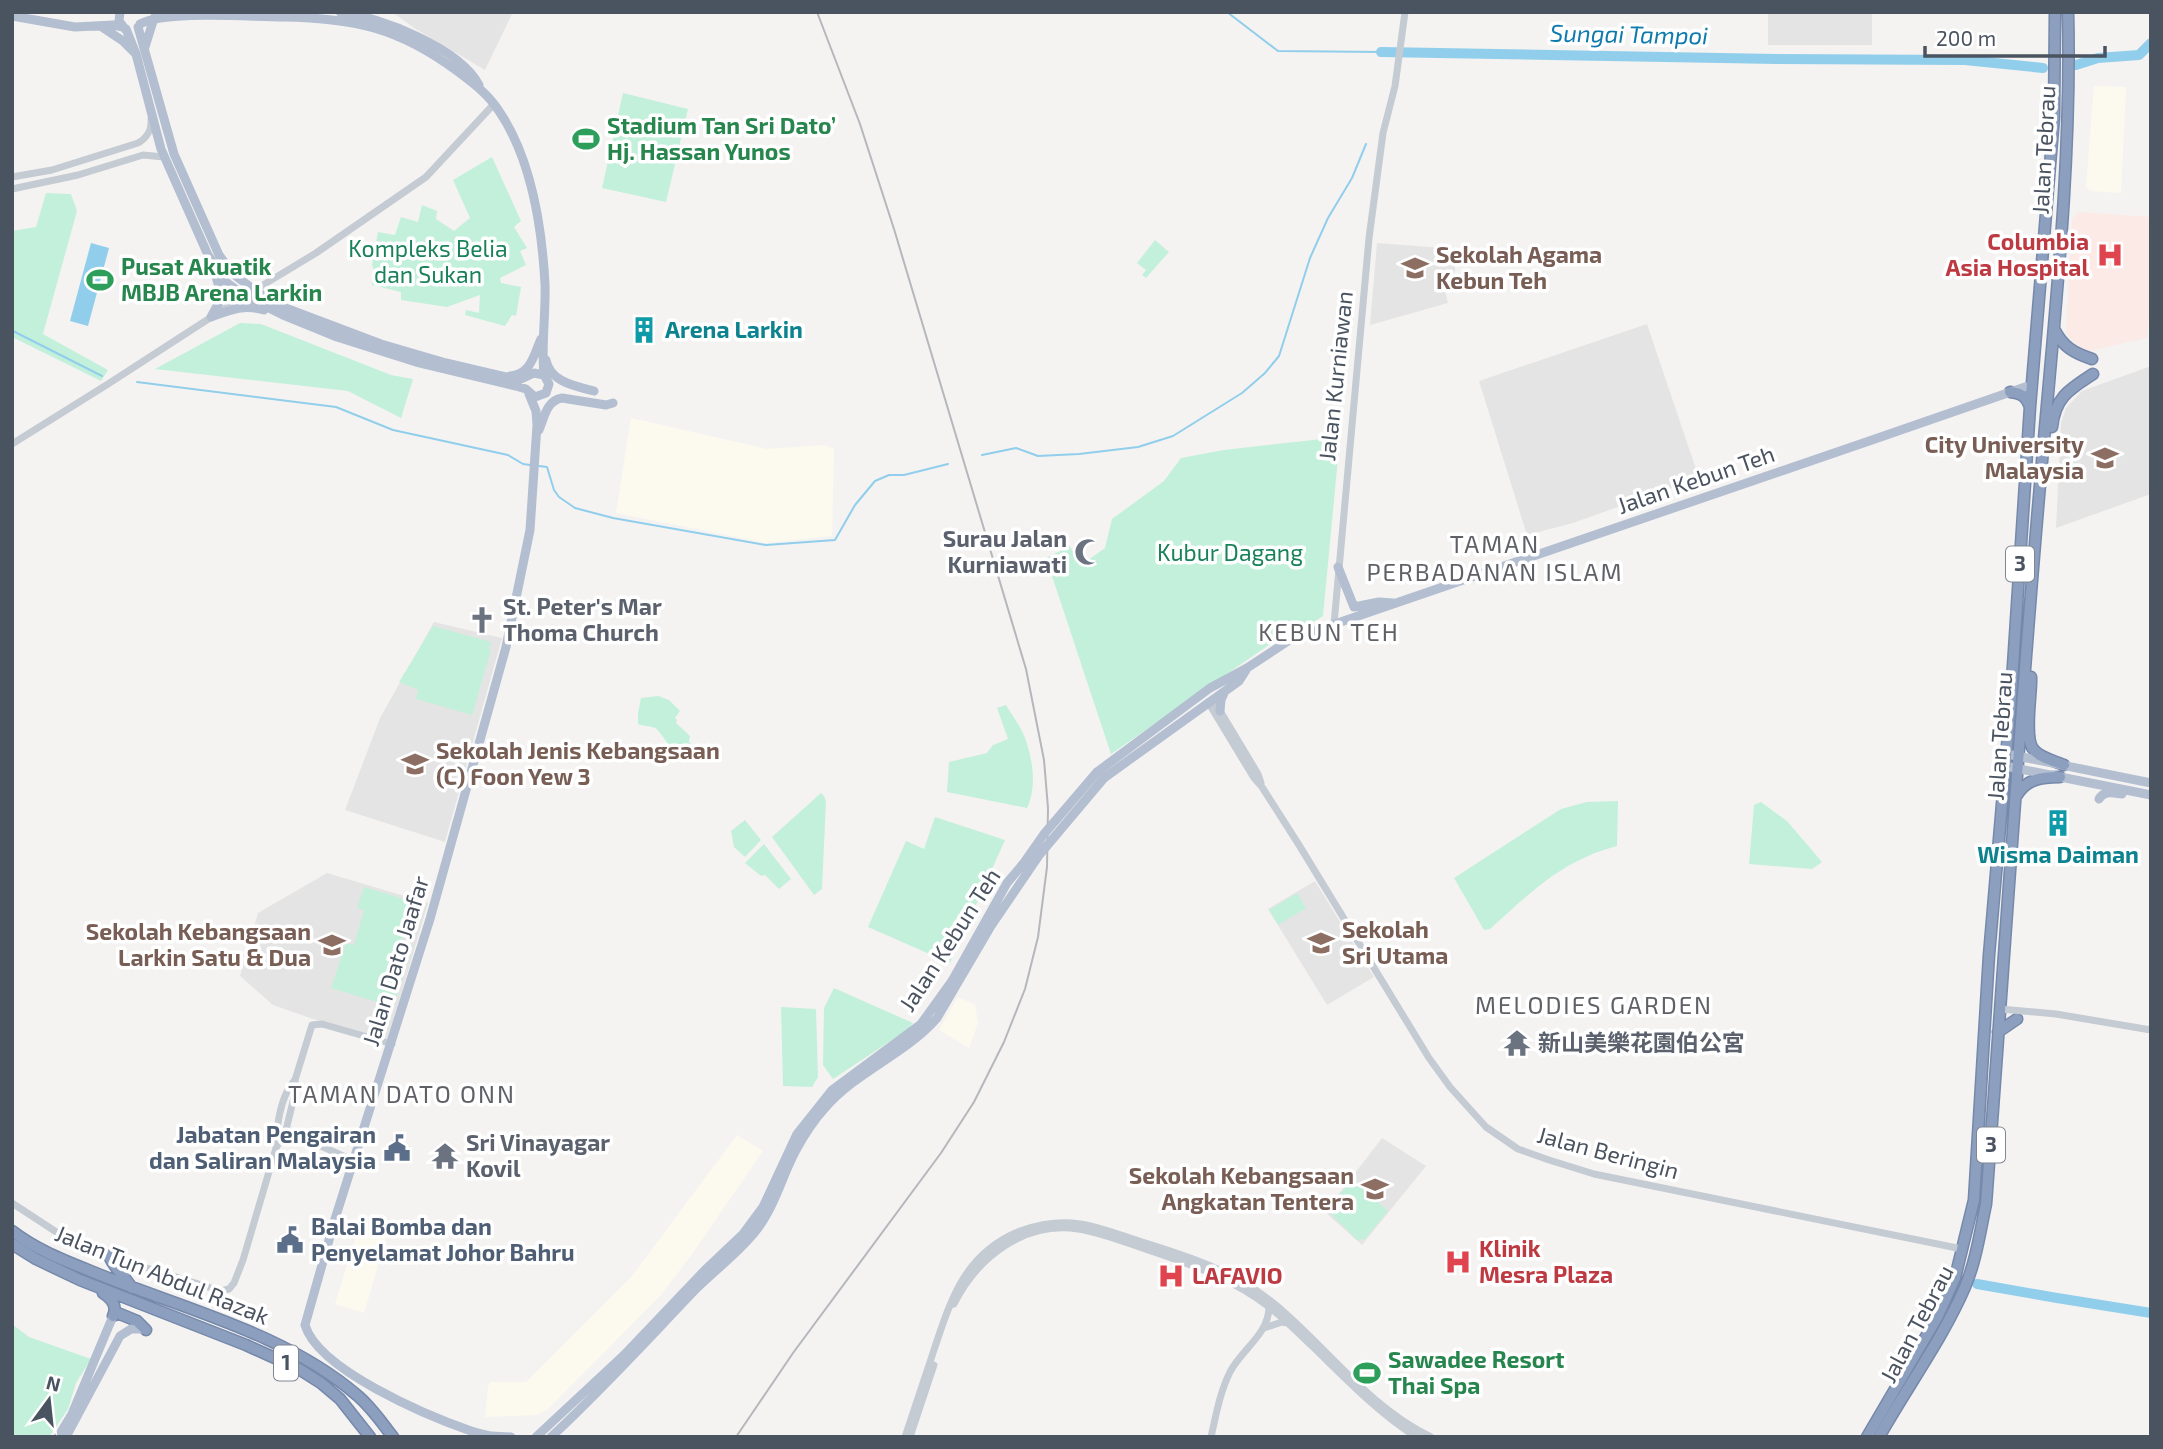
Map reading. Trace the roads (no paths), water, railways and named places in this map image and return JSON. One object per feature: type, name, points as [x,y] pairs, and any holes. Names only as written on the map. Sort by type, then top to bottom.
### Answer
[{"type":"highway","name":"Jalan Tebrau","points":[[1867,1437],[1938,1316],[1955,1278],[1974,1200],[2031,384],[2054,117],[2055,12]]},
{"type":"highway","name":"Jalan Tebrau","points":[[1878,1437],[1951,1316],[1966,1286],[1986,1204],[2069,112],[2068,12]]},
{"type":"highway","points":[[2047,404],[2045,396],[2031,384],[2044,372],[2050,299],[2057,282]]},
{"type":"highway","points":[[2053,327],[2060,341],[2071,351],[2092,359]]},
{"type":"highway","points":[[2037,517],[2056,408],[2071,388],[2093,374]]},
{"type":"highway","points":[[2010,392],[2021,394],[2030,407]]},
{"type":"highway","points":[[2028,643],[2032,694],[2028,730],[2031,746],[2035,752],[2064,765]]},
{"type":"highway","points":[[2016,797],[2023,786],[2032,780],[2060,777]]},
{"type":"highway","points":[[1984,1029],[1989,1020],[1999,1012],[1989,1006],[1986,999]]},
{"type":"highway","points":[[1998,1032],[2017,1018]]},
{"type":"highway","name":"Jalan Tun Abdul Razak","points":[[12,1231],[49,1254],[230,1325],[311,1362],[360,1398],[393,1437]]},
{"type":"highway","name":"Jalan Tun Abdul Razak","points":[[12,1244],[80,1280],[246,1345],[299,1369],[340,1399],[370,1437]]},
{"type":"highway","points":[[109,1256],[116,1271],[124,1276],[132,1288]]},
{"type":"highway","points":[[124,1276],[125,1270],[134,1264]]},
{"type":"highway","points":[[80,1280],[107,1296],[115,1306],[114,1314],[137,1321],[144,1330]]},
{"type":"main road","points":[[211,317],[250,306],[283,315],[387,354],[487,377],[519,380],[535,375],[543,339],[545,285],[537,213],[520,153],[508,126],[475,77],[451,57],[418,37],[368,14],[340,12]]},
{"type":"main road","points":[[389,12],[391,24]]},
{"type":"main road","points":[[100,25],[118,13],[119,21],[140,53],[174,154],[219,255],[249,293],[283,315]]},
{"type":"main road","points":[[141,13],[140,53],[150,108],[164,157],[212,262],[222,297],[211,317]]},
{"type":"main road","points":[[12,16],[55,25],[125,28],[139,26],[154,18],[192,16],[291,17],[354,22],[392,32],[409,40],[482,89]]},
{"type":"main road","points":[[140,53],[154,18]]},
{"type":"main road","points":[[100,25],[140,53]]},
{"type":"main road","points":[[212,262],[226,282],[299,314],[380,344],[487,377],[535,397],[546,393]]},
{"type":"main road","points":[[487,377],[517,376],[523,373],[543,339]]},
{"type":"main road","points":[[543,339],[550,371],[565,383],[593,391]]},
{"type":"main road","name":"Jalan Dato Jaafar","points":[[511,1437],[480,1435],[420,1411],[359,1378],[326,1356],[313,1341],[305,1325],[431,916],[506,647],[526,558],[537,434],[536,411],[527,392],[535,375],[549,384],[537,434]]},
{"type":"main road","points":[[487,377],[523,395],[537,434]]},
{"type":"main road","name":"Jalan Kebun Teh","points":[[536,1437],[549,1433],[743,1234],[763,1207],[797,1133],[832,1090],[921,1024],[946,990],[1007,883],[1025,869],[1044,834],[1100,775],[1185,708],[1221,687],[1239,681],[1247,668],[1291,639],[2031,384]]},
{"type":"main road","name":"Jalan Kebun Teh","points":[[1964,407],[1976,398],[2031,384]]},
{"type":"main road","points":[[537,434],[549,405],[555,399],[606,405],[613,403]]},
{"type":"main road","points":[[1338,567],[1354,607],[1383,601],[1395,604]]},
{"type":"main road","points":[[1199,709],[1217,712],[1221,687]]},
{"type":"main road","name":"Jalan Kebun Teh","points":[[1100,775],[1199,709],[1221,687]]},
{"type":"main road","points":[[1185,708],[1210,700]]},
{"type":"main road","points":[[2005,760],[2064,765],[2151,783]]},
{"type":"main road","points":[[2019,762],[2060,777],[2151,795]]},
{"type":"main road","points":[[2099,799],[2107,793],[2137,792]]},
{"type":"main road","points":[[58,1437],[72,1415],[114,1314]]},
{"type":"main road","points":[[66,1437],[120,1336],[131,1329],[144,1330]]},
{"type":"main road","points":[[530,1437],[549,1433]]},
{"type":"street","name":"Jalan Kurniawan","points":[[1334,624],[1368,251],[1383,133],[1392,100],[1405,12]]},
{"type":"street","points":[[12,444],[316,253],[426,177],[494,104]]},
{"type":"street","points":[[12,177],[63,166],[142,140],[152,126],[150,108]]},
{"type":"street","points":[[12,189],[78,175],[143,155],[164,157]]},
{"type":"street","name":"Jalan Beringin","points":[[1210,700],[1258,774],[1262,787],[1429,1058],[1450,1087],[1486,1127],[1518,1149],[1594,1174],[1962,1249]]},
{"type":"street","points":[[1999,1012],[2056,1014],[2151,1030]]},
{"type":"street","points":[[12,1203],[67,1240],[220,1291],[229,1289],[243,1260],[276,1148],[282,1107],[289,1087],[295,1080],[312,1025],[322,1024],[391,1044]]},
{"type":"street","points":[[276,1148],[286,1130],[296,1089],[295,1080]]},
{"type":"street","points":[[282,1107],[286,1130]]},
{"type":"street","points":[[286,1130],[354,1161]]},
{"type":"street","points":[[908,1437],[947,1309],[967,1272],[981,1255],[1007,1237],[1031,1227],[1055,1223],[1093,1226],[1192,1258],[1236,1277],[1282,1310],[1342,1369],[1395,1415],[1431,1437]]},
{"type":"street","points":[[908,1437],[954,1304],[963,1287],[993,1254],[1024,1236],[1051,1228],[1088,1231],[1221,1277],[1269,1307],[1359,1392],[1416,1437]]},
{"type":"street","points":[[1211,1437],[1230,1372],[1264,1328],[1269,1307]]},
{"type":"street","points":[[1264,1328],[1287,1323]]},
{"type":"water","points":[[91,243],[109,248],[88,326],[70,321]]},
{"type":"waterway","name":"Sungai Tampoi","points":[[1227,12],[1278,51],[1381,52]]},
{"type":"waterway","name":"Sungai Tampoi","points":[[2076,65],[2098,58],[2139,55],[2151,43]]},
{"type":"waterway","name":"Sungai Tampoi","points":[[1381,52],[1965,60],[2043,68]]},
{"type":"waterway","points":[[982,455],[1016,448],[1038,456],[1138,447],[1173,436],[1242,393],[1265,373],[1279,356],[1310,258],[1328,218],[1352,178],[1366,144]]},
{"type":"waterway","points":[[13,331],[102,376]]},
{"type":"waterway","points":[[137,382],[336,407],[393,430],[508,455],[530,465]]},
{"type":"waterway","points":[[539,466],[547,467],[554,490],[575,508],[613,518],[766,545],[835,540],[855,505],[875,481],[889,475],[904,475],[948,464]]},
{"type":"waterway","points":[[1977,1284],[2151,1313]]},
{"type":"railway","points":[[736,1437],[793,1353],[941,1153],[974,1102],[1004,1042],[1025,989],[1038,937],[1047,867],[1048,808],[1044,760],[1026,669],[894,229],[860,124],[817,12]]},
{"type":"place","name":"Stadium Tan Sri Dato’ Hj. Hassan Yunos","points":[[586,139]]},
{"type":"place","name":"Columbia Asia Hospital","points":[[2110,255]]},
{"type":"place","name":"Sekolah Agama Kebun Teh","points":[[1415,268]]},
{"type":"place","name":"Pusat Akuatik MBJB Arena Larkin","points":[[100,280]]},
{"type":"place","name":"Arena Larkin","points":[[644,330]]},
{"type":"place","name":"City University Malaysia","points":[[2105,458]]},
{"type":"place","name":"Surau Jalan Kurniawati","points":[[1088,552]]},
{"type":"place","name":"St. Peter's Mar Thoma Church","points":[[482,620]]},
{"type":"place","name":"Sekolah Jenis Kebangsaan (C) Foon Yew 3","points":[[415,764]]},
{"type":"place","name":"Wisma Daiman","points":[[2058,823]]},
{"type":"place","name":"Sekolah Sri Utama","points":[[1321,943]]},
{"type":"place","name":"Sekolah Kebangsaan Larkin Satu & Dua","points":[[332,945]]},
{"type":"place","name":"新山美樂花園伯公宮","points":[[1517,1043]]},
{"type":"place","name":"Jabatan Pengairan dan Saliran Malaysia","points":[[397,1148]]},
{"type":"place","name":"Sri Vinayagar Kovil","points":[[445,1156]]},
{"type":"place","name":"Sekolah Kebangsaan Angkatan Tentera","points":[[1375,1189]]},
{"type":"place","name":"Balai Bomba dan Penyelamat Johor Bahru","points":[[290,1240]]},
{"type":"place","name":"Klinik Mesra Plaza","points":[[1458,1262]]},
{"type":"place","name":"LAFAVIO","points":[[1171,1276]]},
{"type":"place","name":"Sawadee Resort Thai Spa","points":[[1367,1373]]},
{"type":"district","name":"TAMAN PERBADANAN ISLAM","points":[[1495,559]]},
{"type":"district","name":"KEBUN TEH","points":[[1329,633]]},
{"type":"district","name":"MELODIES GARDEN","points":[[1594,1006]]},
{"type":"district","name":"TAMAN DATO ONN","points":[[402,1095]]},
{"type":"park label","name":"Kompleks Belia dan Sukan","points":[[428,262]]},
{"type":"park label","name":"Kubur Dagang","points":[[1230,553]]}]
